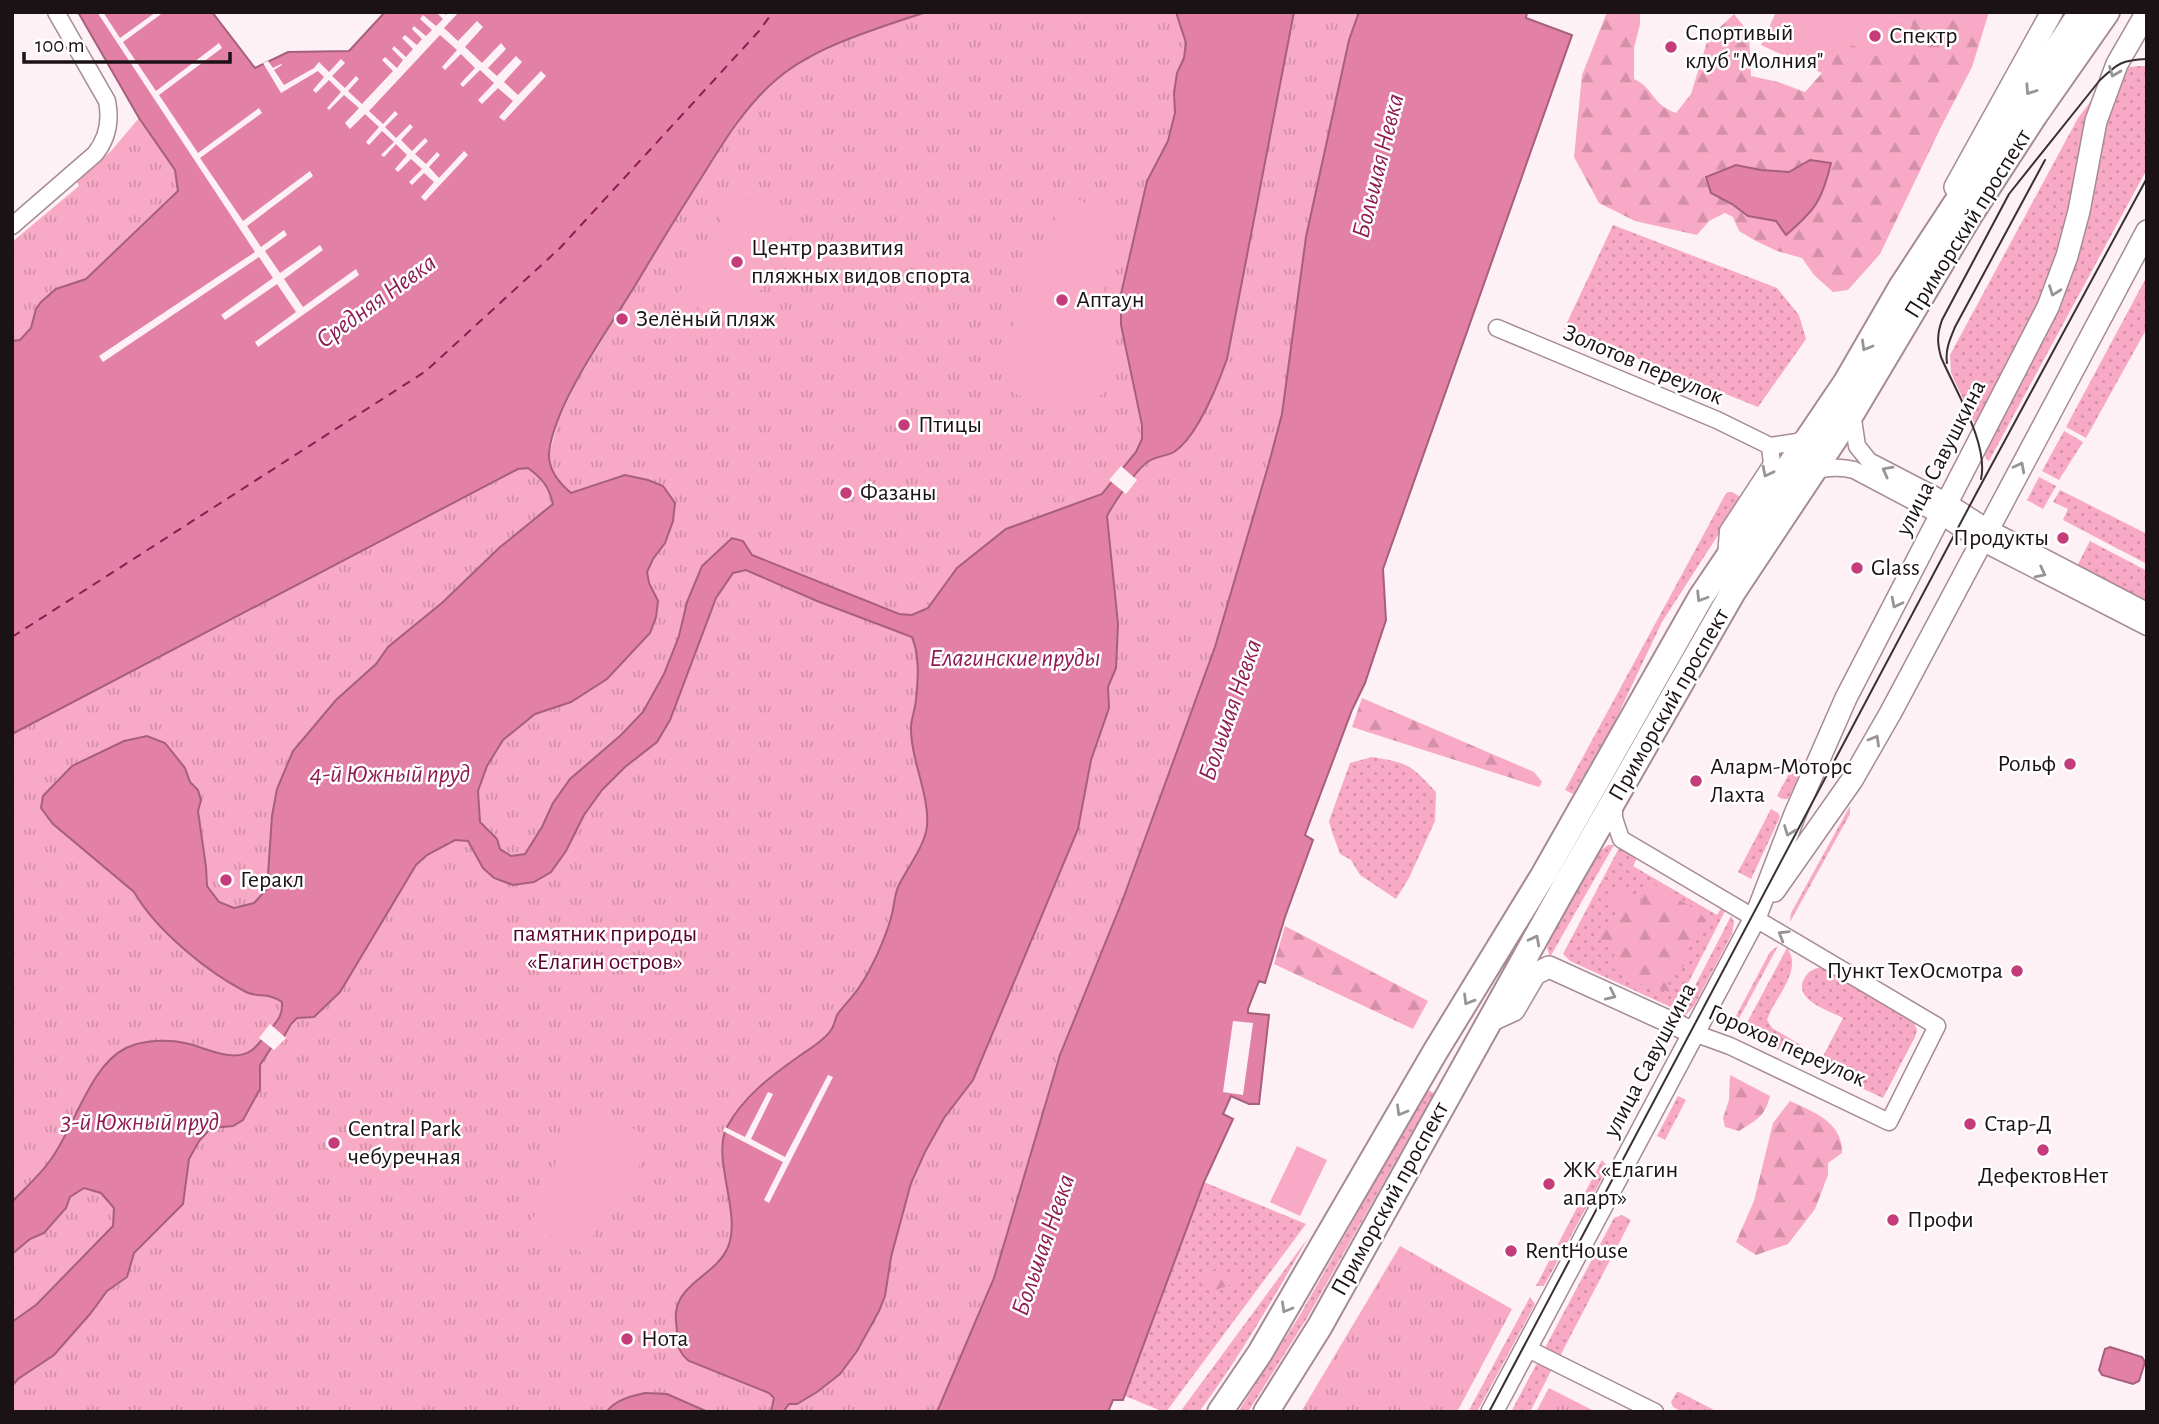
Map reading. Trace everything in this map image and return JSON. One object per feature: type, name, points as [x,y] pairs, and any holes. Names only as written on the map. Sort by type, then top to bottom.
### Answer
[{"type":"main road","name":"Приморский проспект","points":[[1220,1412],[1260,1353],[1435,1052],[1544,874],[1701,597],[1846,382],[2052,12]]},
{"type":"main road","name":"улица Савушкина","points":[[1492,1412],[1755,918],[1795,814],[1846,698],[2048,307],[2067,256],[2079,211],[2096,121],[2117,64],[2147,12]]},
{"type":"main road","name":"Приморский проспект","points":[[1901,287],[2097,14]]},
{"type":"main road","name":"Приморский проспект","points":[[1266,1412],[1320,1326],[1733,592],[1852,413],[1970,215],[2097,14]]},
{"type":"main road","name":"улица Савушкина","points":[[1755,918],[1852,780],[2147,231]]},
{"type":"main road","name":"Горохов переулок","points":[[1490,1021],[1514,1010],[1535,974],[1549,967],[1695,1033]]},
{"type":"street","points":[[12,226],[95,154],[103,145],[108,129],[110,114],[107,101],[56,12]]},
{"type":"street","name":"Золотов переулок","points":[[1497,328],[1717,420],[1770,446]]},
{"type":"street","points":[[1852,413],[1857,446],[1869,461],[1984,535],[2147,627]]},
{"type":"street","points":[[1726,559],[1728,531],[1772,464],[1770,446],[1797,442],[1809,436]]},
{"type":"street","points":[[1814,470],[1844,467],[1854,470],[1944,509]]},
{"type":"street","points":[[1984,535],[2147,611]]},
{"type":"street","points":[[1614,801],[1614,818],[1621,839],[1755,918]]},
{"type":"street","points":[[1583,855],[1600,844],[1621,839]]},
{"type":"street","name":"Горохов переулок","points":[[1695,1033],[1730,1046],[1889,1122],[1937,1026],[1755,918]]},
{"type":"street","points":[[1526,1348],[1654,1412]]},
{"type":"green space","name":"памятник природы «Елагин остров»","points":[[926,12],[1359,12],[1349,40],[1306,237],[1282,414],[1215,647],[1123,899],[1060,1055],[994,1278],[937,1412],[12,1412],[12,734],[549,455],[558,421],[575,385],[676,217],[754,100],[779,77],[807,59],[868,30]]},
{"type":"green space","points":[[1607,12],[1640,12],[1634,48],[1634,79],[1657,101],[1676,113],[1691,94],[1707,42],[1734,14],[1749,33],[1751,76],[1805,92],[1822,73],[1837,39],[1912,25],[1883,12],[1989,12],[1972,67],[1880,254],[1848,290],[1833,292],[1814,275],[1802,258],[1777,251],[1754,240],[1739,231],[1733,217],[1725,213],[1709,221],[1697,235],[1635,221],[1599,203],[1574,157],[1582,75]],"holes":[[[1810,160],[1786,235],[1776,221],[1749,216],[1711,193],[1736,165],[1789,172]]]},
{"type":"green space","points":[[1776,12],[1883,12],[1912,25],[1895,64],[1838,39],[1822,73],[1761,45]]},
{"type":"green space","points":[[2147,66],[2147,169],[1989,461],[1984,451],[2037,352],[2071,275],[2084,233],[2112,104],[2129,67]]},
{"type":"green space","points":[[2094,97],[2065,224],[2052,266],[2022,336],[1976,426],[1951,373],[1950,355],[2078,118]]},
{"type":"green space","points":[[139,118],[175,170],[178,191],[86,279],[56,289],[36,309],[31,328],[20,341],[12,341],[12,242],[79,186],[77,182],[111,151]]},
{"type":"green space","name":"Центр развития пляжных видов спорта","points":[[736,193],[796,228],[738,330],[677,296]]},
{"type":"green space","name":"Аптаун","points":[[1076,198],[1104,214],[1117,228],[1104,285],[1112,387],[1078,411],[1017,395],[1003,371],[1023,282],[1052,227],[1061,201]]},
{"type":"green space","points":[[1613,225],[1777,288],[1799,315],[1806,339],[1758,407],[1564,329]]},
{"type":"green space","points":[[2147,276],[2147,328],[2086,438],[2066,427]]},
{"type":"green space","points":[[2064,431],[2083,442],[2059,480],[2042,471]]},
{"type":"green space","points":[[2039,477],[2056,486],[2043,509],[2027,500]]},
{"type":"green space","points":[[2060,490],[2147,534],[2147,564],[2063,520],[2068,509],[2053,502]]},
{"type":"green space","points":[[1728,492],[1742,498],[1662,622],[1614,723],[1573,794],[1565,790],[1725,495]]},
{"type":"green space","points":[[2090,541],[2147,571],[2147,602],[2077,566]]},
{"type":"green space","points":[[1362,698],[1534,772],[1542,782],[1539,787],[1352,727]]},
{"type":"green space","points":[[1372,757],[1408,767],[1436,792],[1435,821],[1409,878],[1396,899],[1360,875],[1351,860],[1340,854],[1329,821],[1350,763]]},
{"type":"green space","points":[[1798,757],[1804,767],[1788,799],[1782,799],[1777,796]]},
{"type":"green space","points":[[1850,806],[1850,814],[1790,922],[1791,913]]},
{"type":"green space","points":[[1771,809],[1780,817],[1751,879],[1738,872]]},
{"type":"green space","points":[[1608,845],[1614,845],[1550,957],[1547,948],[1549,942],[1599,852]]},
{"type":"green space","points":[[1620,846],[1638,856],[1633,866],[1717,915],[1722,907],[1726,909],[1675,1009],[1570,961],[1563,954]]},
{"type":"green space","points":[[1652,883],[1699,912],[1706,920],[1699,934],[1688,943],[1686,964],[1668,982],[1671,992],[1639,984],[1618,972],[1611,966],[1616,950],[1599,939],[1596,929],[1620,920],[1609,897],[1612,887],[1624,889],[1639,907],[1645,886]]},
{"type":"green space","points":[[1731,916],[1734,922],[1732,934],[1694,1006],[1685,1016],[1679,1017]]},
{"type":"green space","points":[[1285,926],[1428,1001],[1413,1029],[1274,964]]},
{"type":"green space","points":[[1778,946],[1735,1026],[1736,1016],[1770,952]]},
{"type":"green space","points":[[1787,948],[1792,965],[1790,975],[1767,1020],[1772,1028],[1804,1047],[1803,1062],[1742,1032]]},
{"type":"green space","points":[[1823,967],[1914,1023],[1917,1030],[1915,1037],[1883,1098],[1820,1069],[1821,1060],[1843,1018],[1821,1008],[1803,993],[1802,986],[1806,976],[1812,970]]},
{"type":"green space","points":[[1730,1075],[1770,1096],[1755,1121],[1739,1131],[1725,1127],[1723,1118],[1729,1100]]},
{"type":"green space","points":[[1427,1090],[1434,1093],[1307,1318],[1248,1412],[1238,1412],[1300,1315]]},
{"type":"green space","points":[[1678,1096],[1686,1100],[1665,1140],[1657,1136]]},
{"type":"green space","points":[[1790,1101],[1817,1114],[1832,1126],[1838,1133],[1842,1153],[1828,1163],[1828,1175],[1815,1209],[1788,1244],[1756,1255],[1736,1242],[1754,1201],[1773,1123]]},
{"type":"green space","points":[[587,1104],[653,1139],[620,1201],[613,1197],[584,1254],[529,1225],[559,1169],[554,1166]]},
{"type":"green space","points":[[1297,1146],[1327,1160],[1300,1216],[1270,1202]]},
{"type":"green space","points":[[1602,1160],[1608,1167],[1544,1286],[1536,1286]]},
{"type":"green space","points":[[1204,1182],[1306,1224],[1164,1412],[1125,1396]]},
{"type":"green space","points":[[1622,1215],[1631,1220],[1560,1356],[1548,1351],[1546,1346],[1614,1218]]},
{"type":"green space","points":[[1308,1238],[1243,1348],[1199,1412],[1180,1412]]},
{"type":"green space","points":[[1400,1246],[1512,1309],[1457,1412],[1301,1412]]},
{"type":"green space","points":[[1210,1271],[1224,1271],[1239,1276],[1237,1282],[1211,1292],[1206,1277]]},
{"type":"green space","points":[[1530,1297],[1535,1304],[1477,1412],[1468,1412]]},
{"type":"green space","points":[[1540,1363],[1552,1369],[1530,1412],[1511,1412],[1536,1365]]},
{"type":"green space","points":[[1549,1388],[1596,1412],[1536,1412]]},
{"type":"green space","points":[[1677,1392],[1718,1412],[1682,1412],[1673,1407],[1671,1402]]},
{"type":"water","points":[[78,12],[212,12],[255,68],[288,52],[349,51],[385,12],[926,12],[848,39],[810,57],[792,67],[755,100],[719,149],[572,389],[553,433],[549,453],[550,465],[559,480],[571,493],[625,475],[648,480],[663,486],[675,503],[673,521],[665,543],[647,572],[658,601],[650,633],[607,679],[571,702],[535,714],[503,740],[487,766],[478,791],[480,822],[497,839],[500,849],[511,856],[525,854],[553,803],[570,779],[643,712],[664,674],[679,636],[687,602],[702,566],[732,538],[743,541],[752,555],[899,614],[912,615],[928,608],[957,568],[1006,529],[1102,494],[1136,452],[1142,439],[1142,425],[1121,325],[1121,294],[1147,181],[1168,141],[1175,113],[1177,73],[1184,58],[1186,43],[1176,12],[1294,12],[1227,359],[1206,409],[1191,435],[1174,452],[1152,459],[1144,465],[1126,486],[1107,516],[1118,624],[1116,668],[1108,687],[1109,708],[1091,760],[1078,829],[973,1080],[944,1118],[911,1183],[891,1257],[885,1296],[879,1311],[857,1351],[840,1374],[797,1404],[789,1404],[783,1412],[771,1412],[774,1398],[769,1393],[689,1361],[678,1345],[676,1312],[684,1293],[716,1264],[728,1247],[732,1218],[722,1154],[727,1127],[741,1106],[758,1088],[828,1034],[837,1015],[860,986],[885,935],[898,887],[926,834],[927,814],[912,738],[911,726],[918,676],[912,637],[817,601],[746,570],[733,573],[716,598],[670,720],[657,742],[625,767],[602,790],[551,872],[534,882],[513,885],[494,878],[483,868],[468,841],[455,840],[427,855],[416,865],[340,992],[314,1017],[297,1018],[271,1048],[260,1065],[260,1089],[243,1120],[233,1126],[211,1128],[199,1141],[189,1159],[183,1204],[134,1253],[127,1277],[107,1291],[54,1355],[12,1386],[12,1322],[36,1305],[113,1226],[114,1208],[101,1193],[84,1188],[70,1197],[66,1208],[44,1233],[30,1239],[12,1254],[12,1202],[58,1149],[102,1069],[126,1048],[155,1041],[185,1043],[228,1055],[244,1054],[255,1048],[282,1010],[282,1002],[268,996],[251,994],[231,984],[184,949],[155,921],[134,892],[53,824],[41,808],[43,796],[72,766],[124,741],[147,736],[165,743],[185,768],[201,800],[198,811],[207,886],[219,902],[234,908],[254,903],[267,889],[272,816],[277,789],[293,751],[336,700],[376,664],[388,647],[443,602],[499,548],[553,504],[545,484],[538,476],[528,468],[518,469],[12,734],[12,341],[20,340],[31,328],[36,309],[41,302],[56,289],[86,279],[178,191],[175,170],[139,118]]},
{"type":"water","name":"Большая Невка","points":[[1359,12],[1527,12],[1526,18],[1572,35],[1383,569],[1386,620],[1365,683],[1352,710],[1305,835],[1313,840],[1265,983],[1259,981],[1248,1009],[1248,1013],[1269,1015],[1259,1104],[1249,1104],[1231,1096],[1223,1114],[1233,1119],[1204,1182],[1123,1400],[1113,1400],[1108,1412],[937,1412],[994,1278],[1060,1055],[1123,899],[1215,647],[1282,414],[1306,237],[1349,40]]},
{"type":"water","points":[[1810,160],[1831,163],[1824,187],[1811,211],[1786,235],[1776,221],[1748,216],[1711,193],[1706,177],[1736,165],[1789,172]]},
{"type":"water","points":[[2110,1347],[2142,1357],[2145,1362],[2139,1381],[2133,1384],[2102,1375],[2099,1370],[2105,1349]]},
{"type":"water","points":[[645,1393],[667,1394],[708,1412],[606,1412],[624,1399]]},
{"type":"pier","points":[[97,12],[103,12],[120,38],[156,12],[164,12],[123,42],[156,91],[219,43],[222,48],[159,95],[198,153],[259,108],[262,113],[200,158],[243,221],[310,171],[313,176],[247,226],[261,247],[284,230],[287,235],[265,251],[280,273],[320,245],[323,250],[284,279],[303,307],[356,269],[359,275],[258,347],[255,342],[296,312],[277,284],[225,320],[221,315],[273,278],[259,257],[103,362],[99,356],[255,252]]},
{"type":"pier","points":[[436,12],[446,15],[448,12],[459,12],[444,28],[458,41],[477,21],[483,27],[465,47],[482,63],[501,43],[506,49],[488,68],[497,76],[516,56],[522,62],[504,82],[518,95],[541,71],[546,76],[504,121],[499,117],[513,101],[498,88],[482,104],[478,100],[494,83],[480,70],[463,87],[460,84],[475,68],[461,54],[445,70],[442,67],[457,50],[440,35],[369,111],[383,124],[395,111],[398,114],[385,127],[396,138],[410,124],[413,127],[401,140],[412,151],[425,138],[428,141],[415,154],[426,164],[437,152],[440,155],[429,167],[439,178],[464,151],[468,155],[425,201],[421,197],[434,182],[424,173],[412,185],[409,182],[422,169],[411,159],[398,172],[395,169],[407,155],[396,144],[384,157],[381,155],[394,142],[382,131],[369,145],[366,142],[379,127],[365,114],[350,129],[345,123],[359,108],[344,95],[329,110],[327,108],[341,92],[329,80],[316,93],[313,90],[324,77],[318,71],[281,93],[263,63],[268,61],[273,68],[282,65],[274,70],[284,85],[314,68],[319,62],[329,72],[341,59],[345,63],[332,76],[345,88],[356,76],[359,79],[348,91],[362,104],[393,71],[382,60],[385,57],[397,68],[403,60],[392,49],[394,46],[406,57],[413,49],[402,38],[405,35],[417,45],[422,39],[412,29],[414,26],[426,36],[432,30],[420,19],[423,15],[436,26],[443,19]]},
{"type":"pier","points":[[1121,466],[1137,480],[1126,494],[1109,480]]},
{"type":"pier","points":[[1233,1021],[1253,1023],[1243,1095],[1223,1092]]},
{"type":"pier","points":[[270,1024],[286,1038],[274,1050],[259,1038]]},
{"type":"pier","points":[[828,1075],[833,1077],[769,1203],[764,1200],[783,1162],[723,1131],[725,1127],[745,1137],[768,1092],[773,1094],[751,1139],[785,1157]]},
{"type":"ferry route","points":[[12,637],[426,371],[560,248],[759,31],[773,12]]},
{"type":"tram line","points":[[1981,479],[1982,465],[1976,434],[1941,357],[1938,334],[1942,320],[2009,194],[2100,80],[2121,64],[2147,59]]},
{"type":"tram line","points":[[1947,363],[1947,349],[1955,327],[2045,160]]},
{"type":"tram line","points":[[1489,1412],[1977,492],[2147,178]]},
{"type":"place","name":"Спектр","points":[[1875,36]]},
{"type":"place","name":"Спортивый клуб \"Молния\"","points":[[1671,47]]},
{"type":"place","name":"Центр развития пляжных видов спорта","points":[[737,262]]},
{"type":"place","name":"Аптаун","points":[[1062,300]]},
{"type":"place","name":"Зелёный пляж","points":[[622,319]]},
{"type":"place","name":"Птицы","points":[[904,425]]},
{"type":"place","name":"Фазаны","points":[[846,493]]},
{"type":"place","name":"Продукты","points":[[2063,538]]},
{"type":"place","name":"Glass","points":[[1857,568]]},
{"type":"place","name":"Рольф","points":[[2070,764]]},
{"type":"place","name":"Аларм-Моторс Лахта","points":[[1696,781]]},
{"type":"place","name":"Геракл","points":[[226,880]]},
{"type":"place","name":"Пункт ТехОсмотра","points":[[2017,971]]},
{"type":"place","name":"Стар-Д","points":[[1970,1124]]},
{"type":"place","name":"Central Park чебуречная","points":[[334,1143]]},
{"type":"place","name":"ДефектовНет","points":[[2043,1150]]},
{"type":"place","name":"ЖК «Елагин апарт»","points":[[1549,1184]]},
{"type":"place","name":"Профи","points":[[1893,1220]]},
{"type":"place","name":"RentHouse","points":[[1511,1251]]},
{"type":"place","name":"Нота","points":[[627,1339]]},
{"type":"water label","name":"Средняя Невка","points":[[376,301]]},
{"type":"water label","name":"Елагинские пруды","points":[[1015,658]]},
{"type":"water label","name":"4-й Южный пруд","points":[[390,774]]},
{"type":"water label","name":"3-й Южный пруд","points":[[140,1122]]}]
